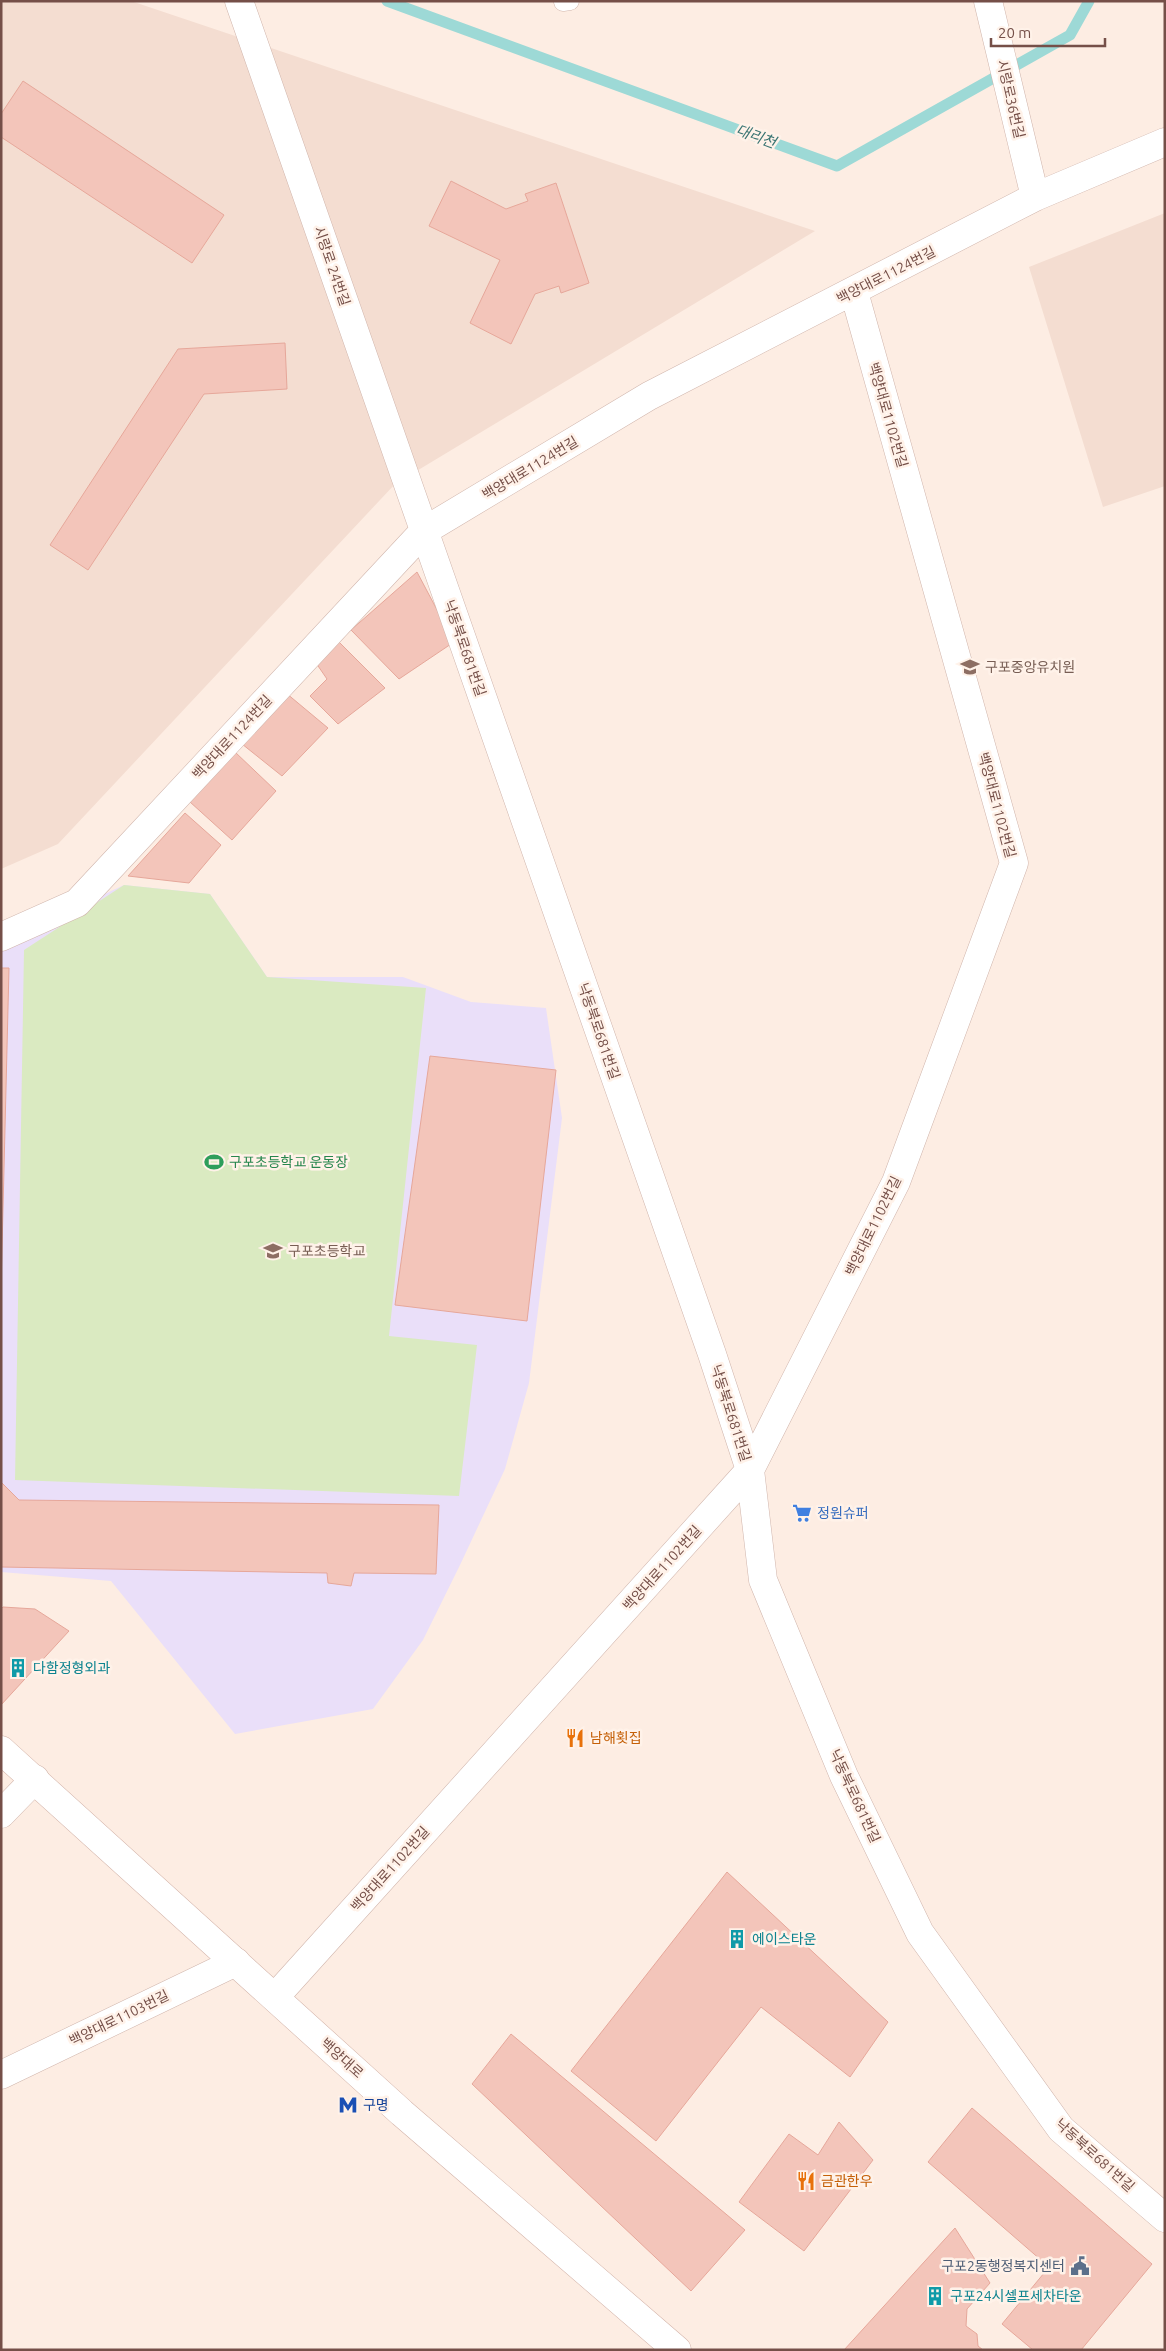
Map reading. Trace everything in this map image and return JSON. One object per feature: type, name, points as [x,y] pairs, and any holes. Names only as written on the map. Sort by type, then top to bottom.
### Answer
[{"type":"street","name":"시랑로 24번길","points":[[239,1],[424,531]]},
{"type":"street","name":"시랑로36번길","points":[[988,1],[1035,197]]},
{"type":"street","name":"백양대로1124번길","points":[[1,937],[77,903],[424,531],[649,396],[1035,197],[1165,142]]},
{"type":"street","name":"백양대로1102번길","points":[[275,1997],[750,1470],[896,1182],[1014,863],[854,292]]},
{"type":"street","name":"낙동북로681번길","points":[[424,531],[712,1354],[750,1470],[764,1580],[844,1776],[920,1934],[1061,2129],[1165,2218]]},
{"type":"street","name":"백양대로","points":[[1,1750],[410,2119],[677,2350]]},
{"type":"street","points":[[1,1814],[35,1779]]},
{"type":"street","name":"백양대로1103번길","points":[[1,2075],[236,1962]]},
{"type":"shaded area","points":[[1,1],[131,1],[815,231],[395,484],[58,844],[1,869]]},
{"type":"shaded area","points":[[1165,213],[1165,486],[1103,507],[1029,267]]},
{"type":"shaded area","name":"구포초등학교 운동장","points":[[124,885],[210,894],[267,977],[403,977],[471,1002],[546,1008],[562,1118],[529,1383],[505,1469],[460,1565],[423,1640],[373,1709],[235,1734],[111,1581],[1,1572],[1,942]]},
{"type":"green space","name":"구포초등학교 운동장","points":[[124,885],[210,894],[267,977],[426,988],[389,1336],[477,1345],[459,1496],[15,1480],[24,950]]},
{"type":"building","points":[[23,81],[224,215],[192,263],[1,137],[1,114]]},
{"type":"building","points":[[451,181],[506,209],[528,201],[525,194],[556,183],[589,283],[561,293],[559,286],[535,294],[511,344],[470,323],[500,260],[429,226]]},
{"type":"building","points":[[285,343],[287,389],[204,394],[88,570],[50,545],[178,349]]},
{"type":"building","points":[[417,572],[454,642],[399,679],[351,630]]},
{"type":"building","points":[[338,641],[385,688],[338,724],[310,696],[327,679],[316,663]]},
{"type":"building","points":[[286,693],[328,728],[282,776],[242,744]]},
{"type":"building","points":[[235,752],[276,791],[232,840],[190,802]]},
{"type":"building","points":[[185,813],[221,845],[189,883],[128,876]]},
{"type":"building","points":[[1,968],[9,968],[1,1289]]},
{"type":"building","points":[[430,1056],[556,1070],[527,1321],[395,1305]]},
{"type":"building","points":[[1,1482],[19,1500],[439,1505],[436,1574],[354,1573],[351,1586],[328,1583],[327,1573],[1,1567]]},
{"type":"building","name":"다함정형외과","points":[[3,1607],[35,1609],[69,1631],[1,1705],[1,1609]]},
{"type":"building","name":"에이스타운","points":[[727,1872],[888,2022],[850,2077],[761,2007],[656,2141],[571,2071]]},
{"type":"building","points":[[511,2034],[745,2230],[691,2291],[472,2084]]},
{"type":"building","points":[[972,2108],[1152,2264],[1081,2350],[1033,2350],[1002,2324],[1049,2267],[928,2162]]},
{"type":"building","name":"금관한우","points":[[839,2122],[873,2160],[804,2251],[739,2202],[789,2134],[818,2155]]},
{"type":"building","name":"구포24시셀프세차타운","points":[[955,2228],[990,2283],[967,2309],[966,2326],[977,2334],[978,2346],[983,2350],[844,2350]]},
{"type":"waterway","name":"대리천","points":[[387,1],[837,166],[1070,35],[1089,1]]},
{"type":"place","name":"구포중앙유치원","points":[[970,667]]},
{"type":"place","name":"구포초등학교 운동장","points":[[214,1162]]},
{"type":"place","name":"구포초등학교","points":[[273,1251]]},
{"type":"place","name":"정원슈퍼","points":[[802,1513]]},
{"type":"place","name":"다함정형외과","points":[[18,1668]]},
{"type":"place","name":"남해횟집","points":[[575,1738]]},
{"type":"place","name":"에이스타운","points":[[737,1939]]},
{"type":"place","name":"구명","points":[[348,2105]]},
{"type":"place","name":"금관한우","points":[[806,2181]]},
{"type":"place","name":"구포2동행정복지센터","points":[[1080,2266]]},
{"type":"place","name":"구포24시셀프세차타운","points":[[935,2296]]}]
